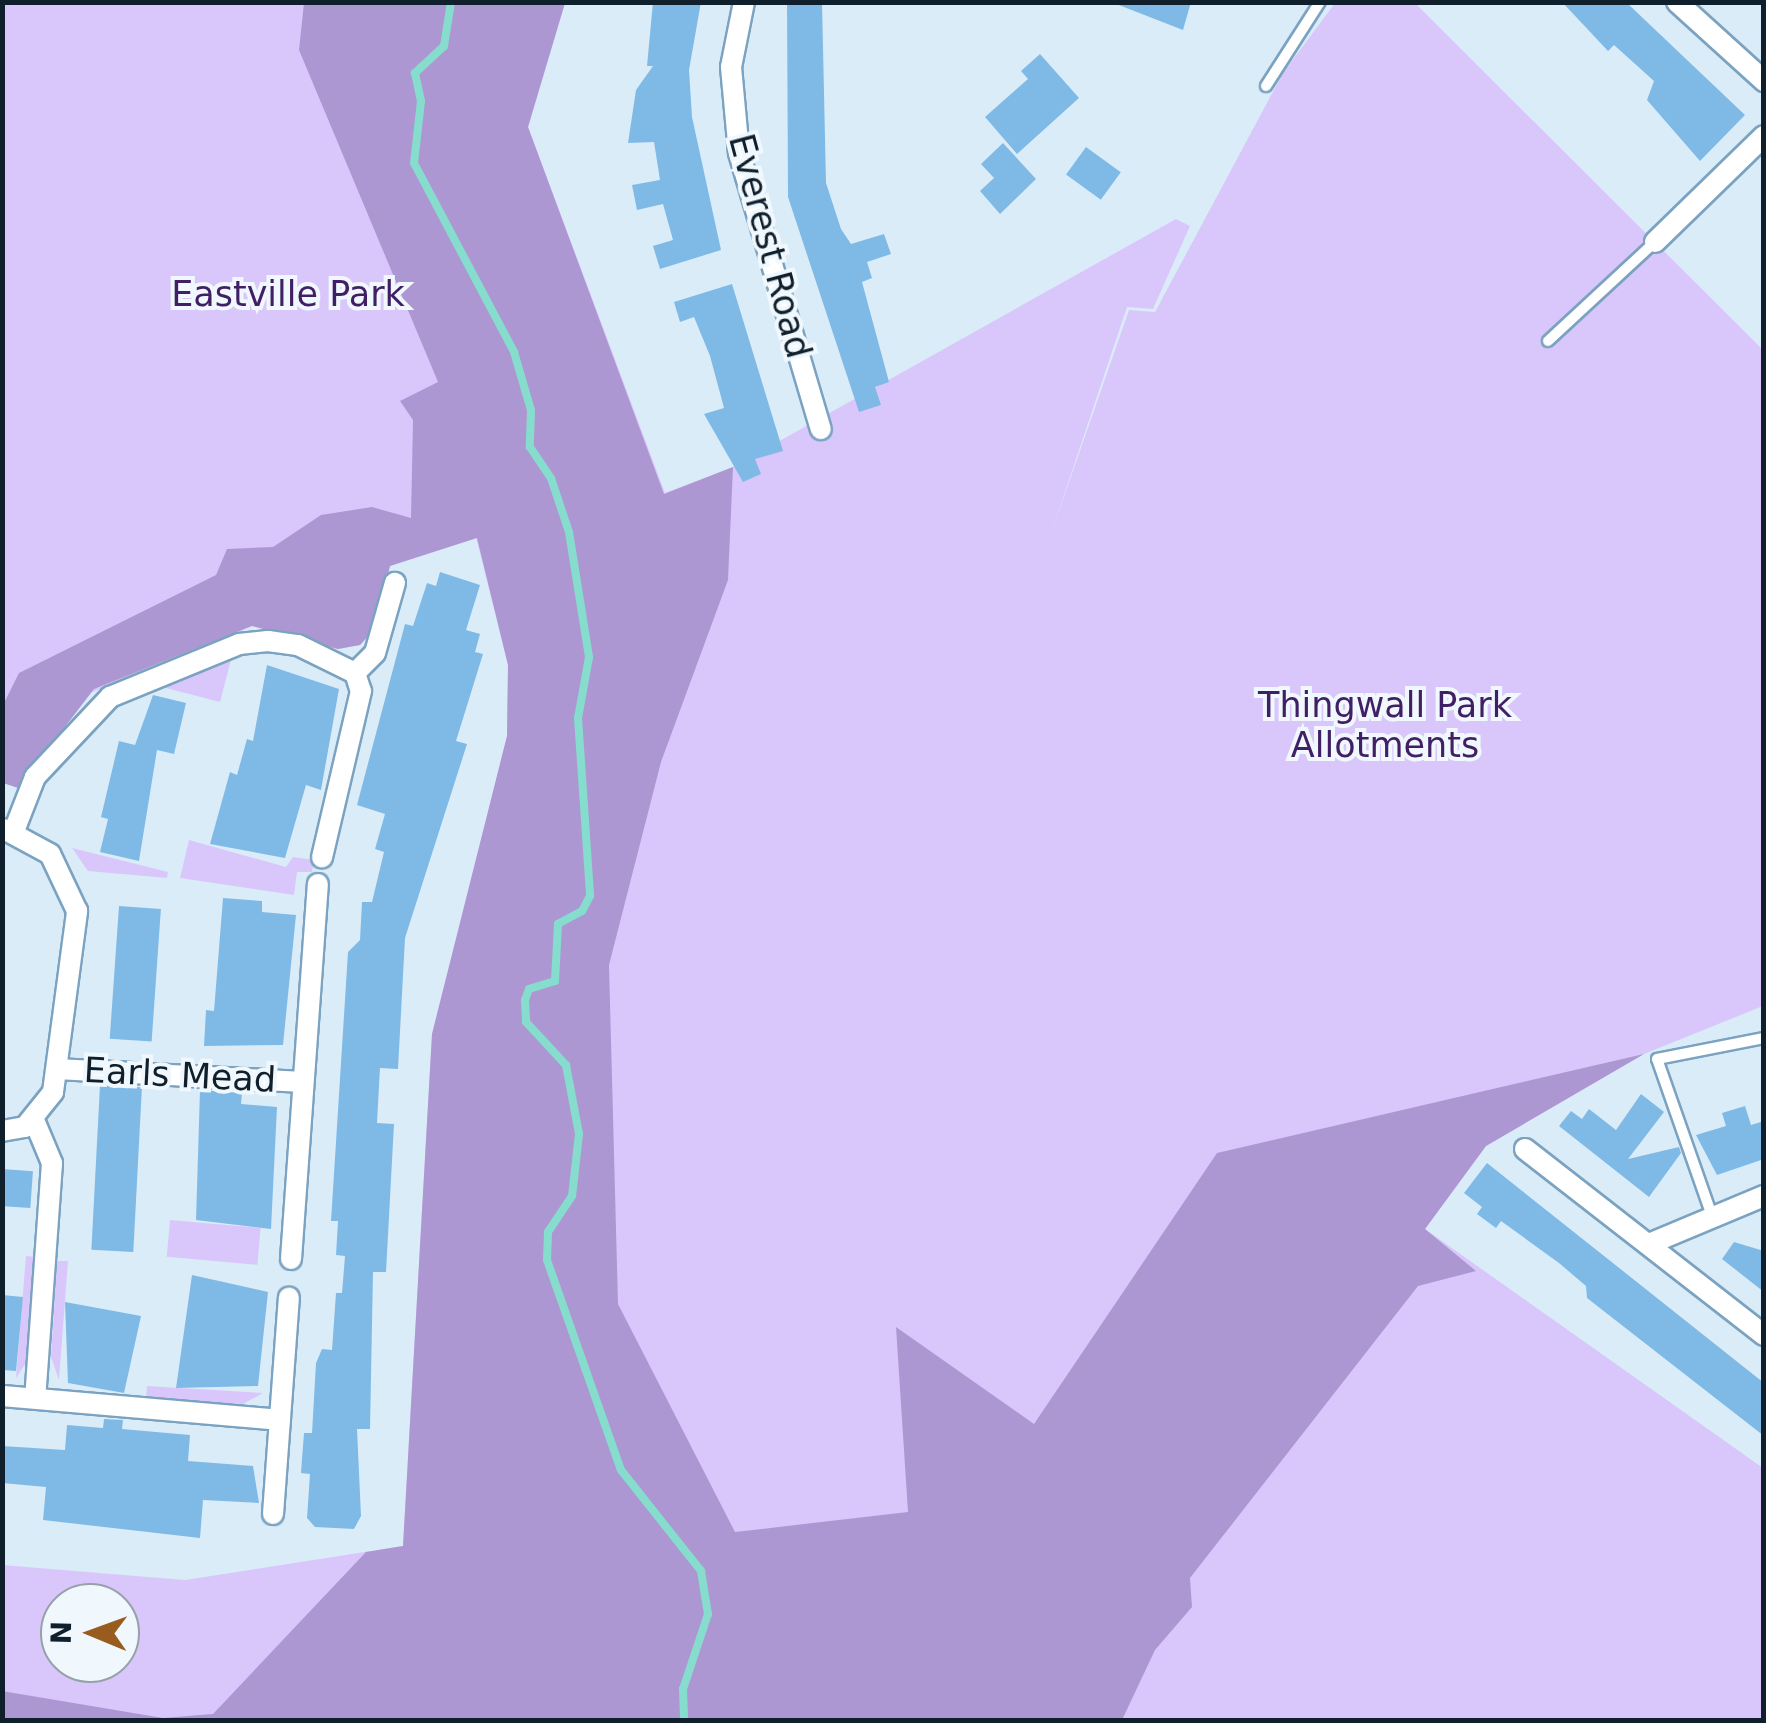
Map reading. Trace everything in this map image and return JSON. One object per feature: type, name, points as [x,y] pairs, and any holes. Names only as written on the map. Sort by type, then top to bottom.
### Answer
[{"type":"street","name":"Everest Road","points":[[744,2],[731,67],[739,153],[821,429]]},
{"type":"street","points":[[1676,2],[1764,81]]},
{"type":"street","points":[[1655,242],[1764,136]]},
{"type":"street","points":[[322,857],[360,714],[356,674],[375,653],[395,582]]},
{"type":"street","points":[[2,1131],[34,1120],[57,1069],[76,907],[56,861],[8,830],[35,778],[110,697],[239,644],[268,641],[298,646],[356,674]]},
{"type":"street","name":"Earls Mead","points":[[292,1259],[318,884]]},
{"type":"street","name":"Earls Mead","points":[[57,1069],[302,1082]]},
{"type":"street","points":[[34,1120],[52,1163],[34,1398]]},
{"type":"street","points":[[1524,1149],[1764,1335]]},
{"type":"street","points":[[1648,1244],[1711,1213],[1764,1196]]},
{"type":"street","points":[[273,1514],[289,1298]]},
{"type":"street","points":[[2,1396],[280,1420]]},
{"type":"lane","points":[[1266,86],[1320,2]]},
{"type":"lane","points":[[1548,341],[1655,242]]},
{"type":"lane","points":[[1711,1213],[1657,1059],[1764,1038]]},
{"type":"green space","name":"Eastville Park","points":[[3,3],[565,3],[528,127],[665,493],[733,467],[1176,219],[1190,226],[1153,309],[1127,307],[1052,531],[1129,310],[1155,312],[1283,73],[1335,3],[1415,3],[1763,350],[1763,1006],[1644,1054],[1486,1146],[1425,1229],[1763,1468],[1763,1720],[3,1720],[2,1565],[185,1580],[403,1546],[432,1034],[507,736],[508,665],[476,537],[390,566],[374,630],[360,645],[338,649],[252,626],[3,729]]},
{"type":"green space","points":[[232,656],[220,702],[158,686]]},
{"type":"green space","points":[[189,840],[286,867],[293,857],[314,860],[312,872],[297,872],[294,895],[180,878]]},
{"type":"green space","points":[[72,848],[168,872],[167,878],[88,871]]},
{"type":"green space","points":[[170,1220],[261,1228],[257,1265],[167,1257]]},
{"type":"green space","points":[[26,1256],[37,1257],[29,1358],[16,1378]]},
{"type":"green space","points":[[57,1261],[68,1261],[59,1380],[51,1357]]},
{"type":"green space","points":[[147,1386],[263,1393],[243,1404],[146,1400]]},
{"type":"shaded area","points":[[304,3],[565,3],[528,127],[664,494],[733,467],[728,580],[661,762],[609,965],[618,1304],[735,1532],[908,1512],[896,1327],[1034,1424],[1217,1153],[1644,1054],[1486,1146],[1425,1229],[1476,1271],[1418,1286],[1190,1578],[1192,1607],[1155,1650],[1122,1720],[3,1720],[2,1691],[163,1718],[213,1714],[366,1552],[403,1546],[432,1034],[507,736],[508,665],[477,538],[390,566],[374,630],[360,645],[338,649],[252,626],[94,689],[18,788],[3,783],[3,705],[19,673],[216,575],[227,549],[273,547],[321,515],[372,507],[411,518],[413,420],[400,401],[438,382],[299,50]]},
{"type":"building","points":[[653,2],[701,2],[689,70],[692,117],[721,250],[660,269],[653,246],[673,240],[663,204],[637,210],[632,185],[660,180],[654,142],[628,143],[636,90],[653,66],[647,66]]},
{"type":"building","points":[[787,2],[822,2],[826,183],[841,229],[851,244],[884,234],[891,254],[867,262],[872,278],[862,282],[889,382],[875,387],[881,405],[859,412],[788,197]]},
{"type":"building","points":[[1111,2],[1191,2],[1183,30]]},
{"type":"building","points":[[1562,2],[1626,2],[1745,115],[1700,161],[1647,100],[1654,81],[1614,45],[1608,51]]},
{"type":"building","points":[[1040,54],[1079,98],[1017,154],[985,117],[1028,79],[1021,71]]},
{"type":"building","points":[[1003,143],[1036,179],[1000,214],[980,191],[994,178],[981,164]]},
{"type":"building","points":[[1086,147],[1121,172],[1101,200],[1066,175]]},
{"type":"building","points":[[732,284],[783,451],[755,459],[761,474],[743,482],[704,414],[724,408],[710,356],[694,317],[680,322],[674,302]]},
{"type":"building","points":[[440,572],[480,585],[466,630],[480,634],[475,652],[483,654],[456,741],[467,744],[405,938],[398,1069],[380,1068],[377,1123],[394,1124],[386,1272],[373,1272],[370,1429],[357,1429],[361,1516],[354,1529],[315,1527],[307,1518],[310,1474],[301,1473],[304,1433],[312,1433],[316,1363],[322,1349],[332,1350],[336,1293],[342,1293],[345,1256],[336,1255],[338,1221],[331,1221],[348,952],[360,940],[362,902],[372,902],[384,852],[375,849],[385,814],[357,805],[405,624],[413,626],[427,583],[436,586]]},
{"type":"building","points":[[267,665],[339,689],[321,790],[306,785],[285,858],[210,844],[230,772],[237,775],[247,739],[253,741]]},
{"type":"building","points":[[153,695],[186,703],[174,754],[157,750],[139,861],[100,852],[108,819],[101,817],[119,741],[135,745]]},
{"type":"building","points":[[223,898],[262,901],[262,912],[296,915],[283,1045],[204,1046],[206,1010],[214,1011]]},
{"type":"building","points":[[119,906],[161,909],[152,1042],[110,1039]]},
{"type":"building","points":[[100,1085],[142,1087],[133,1252],[91,1250]]},
{"type":"building","points":[[200,1090],[242,1093],[241,1104],[277,1107],[271,1229],[196,1220]]},
{"type":"building","points":[[1641,1094],[1664,1112],[1628,1159],[1679,1147],[1681,1153],[1649,1197],[1559,1126],[1571,1111],[1582,1119],[1589,1109],[1616,1130]]},
{"type":"building","points":[[1745,1106],[1751,1125],[1764,1121],[1764,1159],[1717,1175],[1696,1135],[1726,1126],[1722,1113]]},
{"type":"building","points":[[1487,1163],[1764,1383],[1764,1436],[1587,1298],[1586,1286],[1559,1263],[1501,1221],[1496,1228],[1477,1214],[1482,1207],[1464,1193]]},
{"type":"building","points":[[2,1169],[33,1171],[30,1208],[2,1206]]},
{"type":"building","points":[[1734,1242],[1764,1251],[1764,1292],[1722,1259]]},
{"type":"building","points":[[192,1275],[268,1292],[258,1386],[176,1388]]},
{"type":"building","points":[[2,1295],[23,1297],[16,1371],[2,1370]]},
{"type":"building","points":[[65,1302],[141,1316],[124,1393],[68,1383]]},
{"type":"building","points":[[104,1419],[123,1420],[122,1429],[190,1435],[188,1461],[253,1466],[259,1503],[203,1500],[200,1538],[43,1520],[46,1487],[2,1483],[2,1446],[65,1450],[67,1425],[103,1428]]},
{"type":"waterway","points":[[451,2],[444,46],[415,73],[421,101],[414,163],[514,352],[531,410],[530,447],[551,478],[569,532],[589,657],[578,718],[590,896],[582,911],[558,924],[555,981],[529,989],[525,1000],[526,1022],[566,1065],[579,1134],[572,1196],[548,1232],[547,1260],[621,1470],[701,1571],[708,1614],[683,1689],[684,1720]]},
{"type":"park label","name":"Thingwall Park Allotments","points":[[1385,725]]}]
